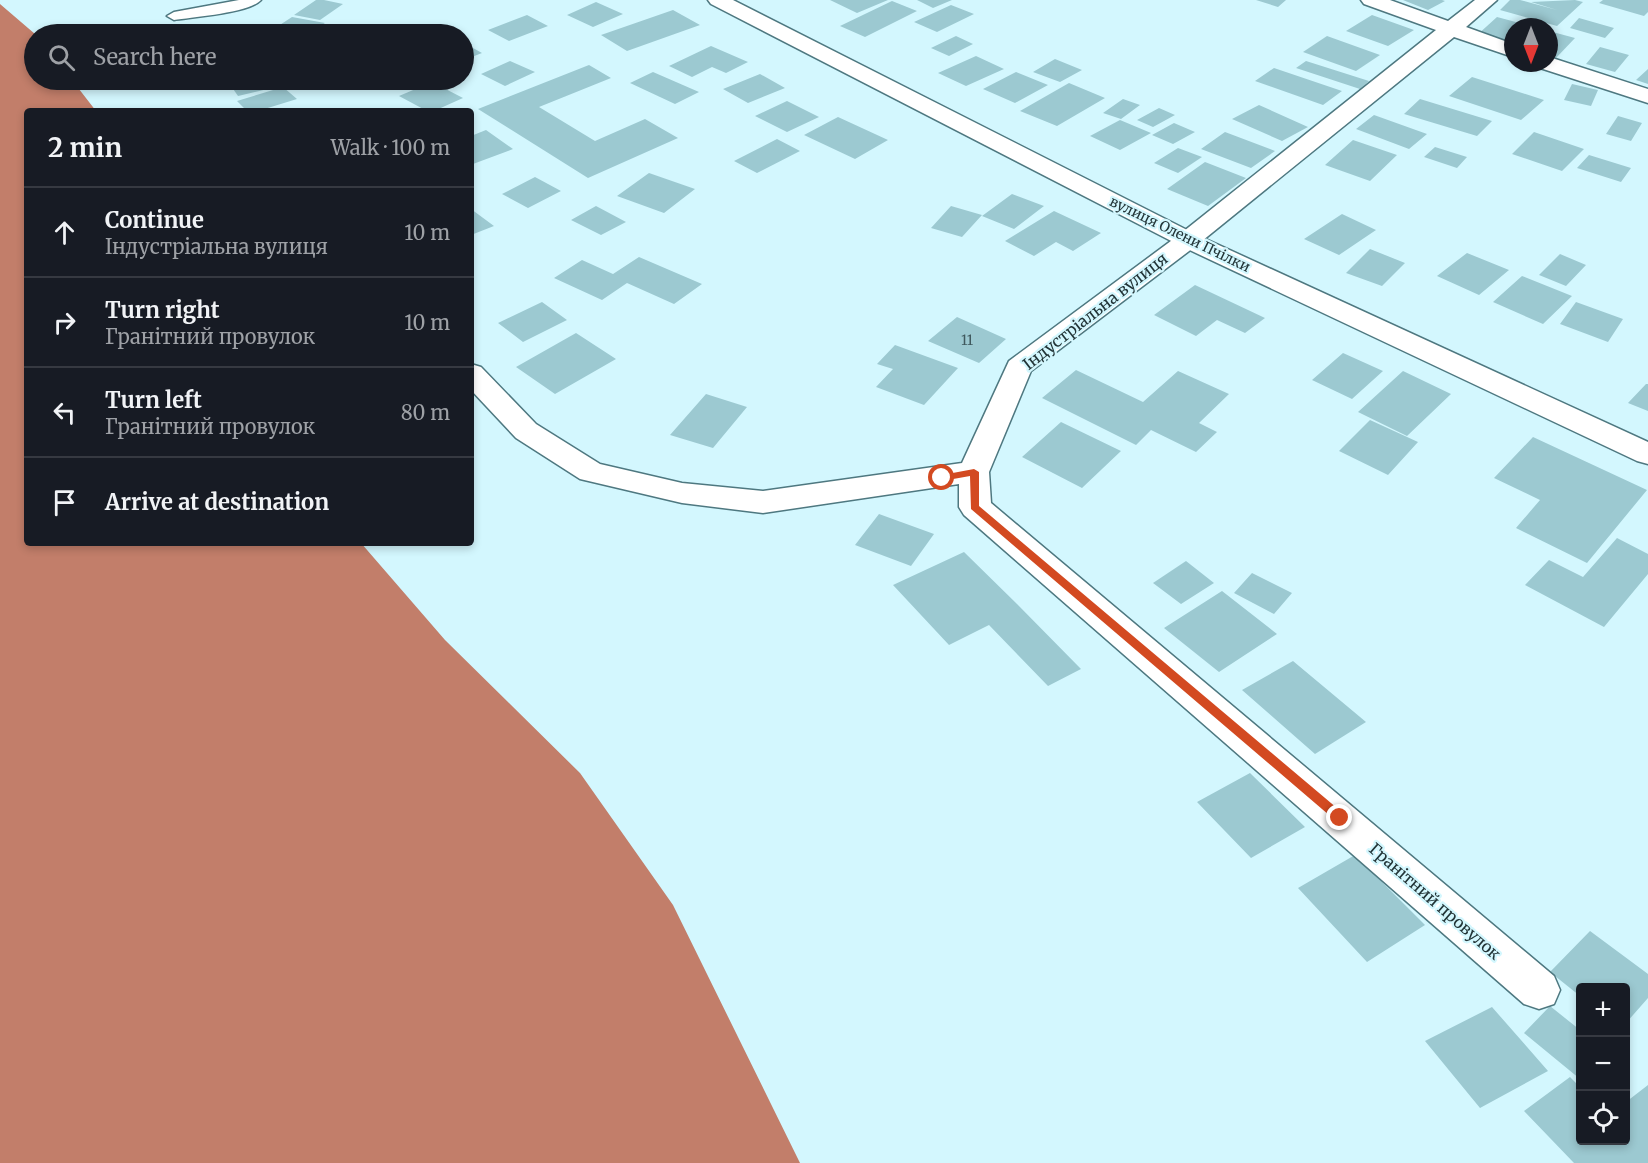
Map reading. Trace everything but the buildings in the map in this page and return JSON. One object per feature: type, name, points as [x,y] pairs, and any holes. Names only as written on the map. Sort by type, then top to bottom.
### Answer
[{"type":"street","name":"вулиця Олени Пчілки","points":[[720,0],[1188,240],[1648,454]]},
{"type":"street","points":[[1371,0],[1448,30],[1504,48]]},
{"type":"street","name":"Індустріальна вулиця","points":[[974,472],[1019,367],[1188,240],[1487,0]]},
{"type":"street","points":[[1558,66],[1648,96]]},
{"type":"street","points":[[474,376],[526,431],[591,472],[682,493],[763,502],[974,472]]},
{"type":"street","name":"Гранітний провулок","points":[[974,472],[975,507],[1539,990]]},
{"type":"lane","points":[[174,16],[254,0]]},
{"type":"shaded area","points":[[0,4],[24,25],[24,90],[80,90],[94,108],[24,108],[24,546],[364,546],[445,640],[580,773],[673,905],[800,1163],[0,1163]]},
{"type":"route","points":[[942,478],[974,472],[975,507],[1340,818]]}]
